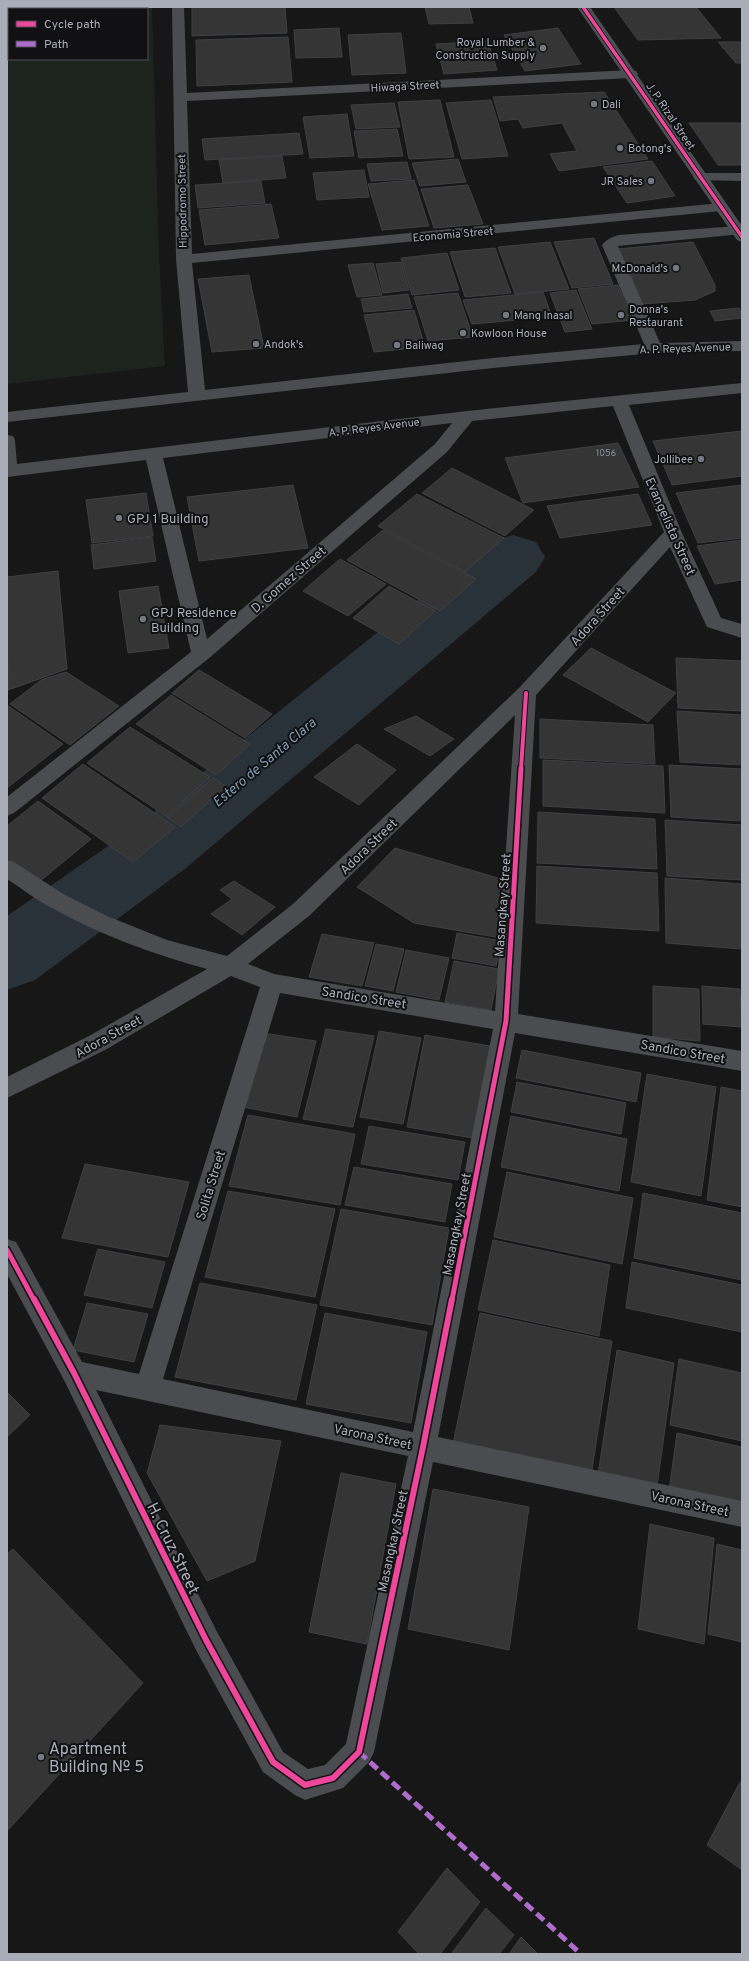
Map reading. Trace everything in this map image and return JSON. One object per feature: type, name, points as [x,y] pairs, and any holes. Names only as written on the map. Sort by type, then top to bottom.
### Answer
[{"type":"main road","name":"J. P. Rizal Street","points":[[583,7],[631,74],[740,234]]},
{"type":"street","name":"Hippodromo Street","points":[[178,7],[184,259],[197,395]]},
{"type":"street","name":"Hiwaga Street","points":[[180,97],[631,74]]},
{"type":"street","points":[[700,177],[742,177]]},
{"type":"street","name":"Economia Street","points":[[184,259],[721,207]]},
{"type":"street","points":[[654,348],[610,245],[619,240],[740,234]]},
{"type":"street","name":"A. P. Reyes Avenue","points":[[7,417],[197,395],[654,348],[742,346]]},
{"type":"street","name":"A. P. Reyes Avenue","points":[[8,470],[467,416],[742,388]]},
{"type":"street","name":"Evangelista Street","points":[[619,401],[673,533],[714,622],[742,631]]},
{"type":"street","name":"D. Gomez Street","points":[[7,808],[201,654],[441,448],[467,416]]},
{"type":"street","points":[[7,440],[8,470]]},
{"type":"street","points":[[153,453],[201,654]]},
{"type":"street","name":"Adora Street","points":[[7,1088],[97,1043],[230,966],[301,910],[526,693],[673,533]]},
{"type":"street","name":"Masangkay Street","points":[[359,1752],[423,1447],[506,1021],[526,693]]},
{"type":"street","name":"Sandico Street","points":[[7,868],[57,901],[99,922],[164,948],[230,966],[272,982],[742,1061]]},
{"type":"street","name":"Solita Street","points":[[148,1387],[272,982]]},
{"type":"street","name":"H. Cruz Street","points":[[7,1250],[74,1373],[169,1568],[273,1762],[305,1785],[333,1778],[359,1752]]},
{"type":"street","name":"Varona Street","points":[[74,1373],[148,1387],[742,1514]]},
{"type":"shaded area","points":[[7,7],[79,7],[8,8],[7,27]]},
{"type":"shaded area","points":[[152,7],[159,254],[165,366],[7,384],[7,27],[8,60],[148,60],[148,8],[76,8]]},
{"type":"building","points":[[192,7],[285,7],[287,33],[192,36]]},
{"type":"building","points":[[425,7],[469,7],[473,23],[429,24]]},
{"type":"building","points":[[614,7],[696,7],[721,38],[638,40]]},
{"type":"building","points":[[339,28],[342,57],[296,58],[294,30]]},
{"type":"building","points":[[558,28],[581,64],[525,71],[504,35]]},
{"type":"building","points":[[401,33],[406,73],[352,75],[348,35]]},
{"type":"building","points":[[288,37],[292,82],[197,86],[196,40]]},
{"type":"building","points":[[488,41],[497,70],[444,74],[436,44]]},
{"type":"building","points":[[718,42],[742,42],[742,63],[736,63]]},
{"type":"building","points":[[604,92],[648,159],[559,171],[550,154],[577,151],[562,123],[523,128],[518,119],[500,121],[493,97]]},
{"type":"building","points":[[440,100],[454,157],[409,159],[398,102]]},
{"type":"building","points":[[491,100],[508,156],[462,159],[446,103]]},
{"type":"building","points":[[394,103],[400,127],[356,129],[351,105]]},
{"type":"building","points":[[347,114],[354,156],[310,158],[303,117]]},
{"type":"building","points":[[689,123],[742,123],[742,165],[718,165]]},
{"type":"building","points":[[397,129],[403,156],[359,158],[354,131]]},
{"type":"building","points":[[299,133],[303,154],[205,160],[202,139]]},
{"type":"building","points":[[282,156],[286,178],[223,183],[219,160]]},
{"type":"building","points":[[458,159],[466,182],[420,186],[412,163]]},
{"type":"building","points":[[652,161],[675,196],[627,203],[603,167]]},
{"type":"building","points":[[407,162],[411,179],[371,181],[367,164]]},
{"type":"building","points":[[364,170],[369,197],[317,200],[313,173]]},
{"type":"building","points":[[414,180],[429,226],[382,230],[368,184]]},
{"type":"building","points":[[261,181],[265,203],[198,208],[195,185]]},
{"type":"building","points":[[468,185],[483,224],[434,228],[421,189]]},
{"type":"building","points":[[271,204],[279,238],[205,245],[199,210]]},
{"type":"building","points":[[594,238],[613,284],[572,288],[554,242]]},
{"type":"building","points":[[550,242],[569,289],[515,294],[498,247]]},
{"type":"building","points":[[693,242],[715,285],[715,291],[695,300],[642,304],[617,249]]},
{"type":"building","points":[[495,248],[511,293],[465,297],[450,252]]},
{"type":"building","points":[[447,253],[459,290],[412,295],[401,258]]},
{"type":"building","points":[[401,262],[409,290],[383,293],[376,264]]},
{"type":"building","points":[[373,263],[382,295],[357,297],[348,265]]},
{"type":"building","points":[[249,275],[264,348],[212,352],[198,279]]},
{"type":"building","points":[[618,285],[633,320],[592,324],[578,289]]},
{"type":"building","points":[[576,290],[592,329],[565,332],[550,293]]},
{"type":"building","points":[[543,292],[552,317],[472,324],[463,300]]},
{"type":"building","points":[[458,293],[473,337],[428,341],[414,297]]},
{"type":"building","points":[[408,294],[412,308],[364,312],[361,299]]},
{"type":"building","points":[[739,308],[742,313],[742,318],[715,321],[710,311]]},
{"type":"building","points":[[414,310],[425,347],[374,352],[364,315]]},
{"type":"building","name":"Jollibee","points":[[742,431],[742,476],[672,485],[653,441]]},
{"type":"building","points":[[618,443],[639,487],[523,503],[505,458]]},
{"type":"building","points":[[452,468],[534,510],[505,536],[422,493]]},
{"type":"building","points":[[293,485],[308,548],[199,561],[187,497]]},
{"type":"building","points":[[742,485],[742,538],[698,543],[676,493]]},
{"type":"building","name":"GPJ 1 Building","points":[[146,493],[153,536],[92,543],[86,500]]},
{"type":"building","points":[[417,494],[504,538],[465,572],[378,526]]},
{"type":"building","points":[[638,494],[652,525],[560,538],[547,506]]},
{"type":"building","points":[[383,530],[476,579],[440,611],[347,560]]},
{"type":"building","points":[[152,537],[156,561],[94,569],[91,545]]},
{"type":"building","points":[[742,540],[742,580],[715,584],[697,546]]},
{"type":"building","points":[[340,559],[386,584],[348,616],[303,591]]},
{"type":"building","points":[[58,571],[67,669],[8,690],[7,577]]},
{"type":"building","name":"GPJ Residence Building","points":[[158,586],[169,648],[128,653],[119,591]]},
{"type":"building","points":[[389,586],[435,611],[399,644],[353,618]]},
{"type":"building","points":[[591,648],[676,693],[648,722],[563,675]]},
{"type":"building","points":[[676,658],[742,661],[742,711],[678,708]]},
{"type":"building","points":[[199,670],[272,714],[245,738],[172,693]]},
{"type":"building","points":[[66,672],[119,706],[70,745],[10,704],[41,680]]},
{"type":"building","points":[[171,695],[250,744],[216,775],[136,724]]},
{"type":"building","points":[[7,705],[63,744],[7,788]]},
{"type":"building","points":[[677,711],[742,715],[742,765],[680,762]]},
{"type":"building","points":[[416,716],[454,739],[430,756],[384,729]]},
{"type":"building","points":[[540,719],[653,725],[655,764],[540,758]]},
{"type":"building","points":[[130,727],[210,777],[166,816],[87,763]]},
{"type":"building","points":[[357,744],[396,770],[359,805],[314,777]]},
{"type":"building","points":[[543,760],[663,766],[665,813],[543,806]]},
{"type":"building","points":[[83,764],[175,827],[133,862],[42,798]]},
{"type":"building","points":[[669,765],[742,769],[742,821],[671,817]]},
{"type":"building","points":[[213,778],[226,786],[181,827],[167,817]]},
{"type":"building","points":[[38,801],[91,839],[39,882],[7,859],[7,826]]},
{"type":"building","points":[[538,812],[655,819],[657,869],[537,863]]},
{"type":"building","points":[[665,820],[742,825],[742,880],[667,876]]},
{"type":"building","points":[[395,848],[505,880],[501,938],[414,923],[357,887]]},
{"type":"building","points":[[537,866],[657,873],[659,931],[536,923]]},
{"type":"building","points":[[665,878],[742,884],[742,949],[666,943]]},
{"type":"building","points":[[234,881],[275,907],[242,935],[211,914],[232,899],[220,890]]},
{"type":"building","points":[[457,933],[501,941],[496,966],[452,958]]},
{"type":"building","points":[[322,934],[374,943],[362,986],[309,977]]},
{"type":"building","points":[[376,944],[404,949],[393,991],[365,986]]},
{"type":"building","points":[[406,950],[449,958],[439,1000],[396,992]]},
{"type":"building","points":[[454,961],[499,969],[491,1010],[445,1002]]},
{"type":"building","points":[[653,986],[699,989],[700,1041],[653,1037]]},
{"type":"building","points":[[702,986],[740,989],[742,1027],[703,1024]]},
{"type":"building","points":[[326,1029],[374,1036],[353,1127],[303,1119]]},
{"type":"building","points":[[379,1031],[421,1038],[403,1124],[360,1117]]},
{"type":"building","points":[[262,1033],[316,1041],[297,1117],[242,1107]]},
{"type":"building","points":[[425,1035],[490,1046],[473,1138],[407,1127]]},
{"type":"building","points":[[522,1050],[641,1073],[636,1102],[516,1078]]},
{"type":"building","points":[[647,1074],[716,1087],[701,1196],[631,1182]]},
{"type":"building","points":[[517,1082],[626,1103],[621,1134],[511,1112]]},
{"type":"building","points":[[721,1087],[742,1091],[742,1207],[707,1200]]},
{"type":"building","points":[[248,1115],[355,1134],[340,1205],[229,1186]]},
{"type":"building","points":[[511,1116],[627,1139],[619,1191],[501,1167]]},
{"type":"building","points":[[369,1126],[465,1142],[458,1180],[361,1164]]},
{"type":"building","points":[[85,1164],[189,1182],[168,1257],[62,1238]]},
{"type":"building","points":[[354,1167],[452,1184],[445,1222],[345,1205]]},
{"type":"building","points":[[507,1172],[633,1198],[622,1264],[494,1237]]},
{"type":"building","points":[[228,1191],[335,1209],[315,1297],[205,1277]]},
{"type":"building","points":[[643,1193],[742,1213],[742,1280],[634,1258]]},
{"type":"building","points":[[341,1209],[449,1228],[432,1325],[320,1305]]},
{"type":"building","points":[[493,1240],[610,1265],[599,1336],[478,1310]]},
{"type":"building","points":[[98,1249],[165,1262],[152,1308],[84,1295]]},
{"type":"building","points":[[632,1262],[742,1285],[742,1332],[626,1308]]},
{"type":"building","points":[[200,1283],[317,1305],[296,1400],[175,1377]]},
{"type":"building","points":[[87,1303],[148,1314],[134,1362],[73,1350]]},
{"type":"building","points":[[325,1313],[427,1332],[411,1423],[306,1404]]},
{"type":"building","points":[[480,1313],[612,1341],[591,1476],[453,1444]]},
{"type":"building","points":[[617,1350],[674,1363],[656,1494],[597,1481]]},
{"type":"building","points":[[679,1359],[742,1373],[742,1441],[670,1425]]},
{"type":"building","points":[[7,1392],[30,1415],[7,1437]]},
{"type":"building","points":[[160,1425],[281,1441],[255,1561],[207,1581],[147,1473]]},
{"type":"building","points":[[677,1433],[742,1447],[742,1507],[669,1491]]},
{"type":"building","points":[[341,1473],[396,1484],[367,1644],[309,1632]]},
{"type":"building","points":[[433,1489],[529,1507],[509,1650],[408,1629]]},
{"type":"building","points":[[650,1524],[714,1538],[704,1644],[638,1629]]},
{"type":"building","points":[[717,1544],[742,1550],[742,1642],[708,1634]]},
{"type":"building","name":"Apartment Building № 5","points":[[13,1549],[143,1683],[7,1831],[7,1554]]},
{"type":"building","points":[[740,1782],[742,1783],[742,1870],[707,1845]]},
{"type":"building","points":[[447,1868],[480,1902],[440,1954],[419,1954],[398,1932]]},
{"type":"building","points":[[486,1908],[514,1935],[499,1954],[451,1954]]},
{"type":"building","points":[[521,1937],[538,1954],[509,1954]]},
{"type":"waterway","name":"Estero de Santa Clara","points":[[7,958],[160,848],[513,557]]},
{"type":"marked path","points":[[359,1752],[581,1954]]},
{"type":"cycle path","points":[[583,7],[742,237]]},
{"type":"cycle path","points":[[7,1250],[74,1373],[206,1640],[273,1762],[305,1785],[333,1778],[359,1752],[423,1447],[506,1021],[526,693]]},
{"type":"place","name":"Royal Lumber & Construction Supply","points":[[543,48]]},
{"type":"place","name":"Dali","points":[[594,104]]},
{"type":"place","name":"Botong's","points":[[620,148]]},
{"type":"place","name":"JR Sales","points":[[651,181]]},
{"type":"place","name":"McDonald's","points":[[676,268]]},
{"type":"place","name":"Mang Inasal","points":[[506,315]]},
{"type":"place","name":"Donna's Restaurant","points":[[621,315]]},
{"type":"place","name":"Kowloon House","points":[[463,333]]},
{"type":"place","name":"Andok's","points":[[256,344]]},
{"type":"place","name":"Baliwag","points":[[397,345]]},
{"type":"place","name":"Jollibee","points":[[701,459]]},
{"type":"place","name":"GPJ 1 Building","points":[[119,518]]},
{"type":"place","name":"GPJ Residence Building","points":[[143,619]]},
{"type":"place","name":"Apartment Building № 5","points":[[41,1757]]}]
